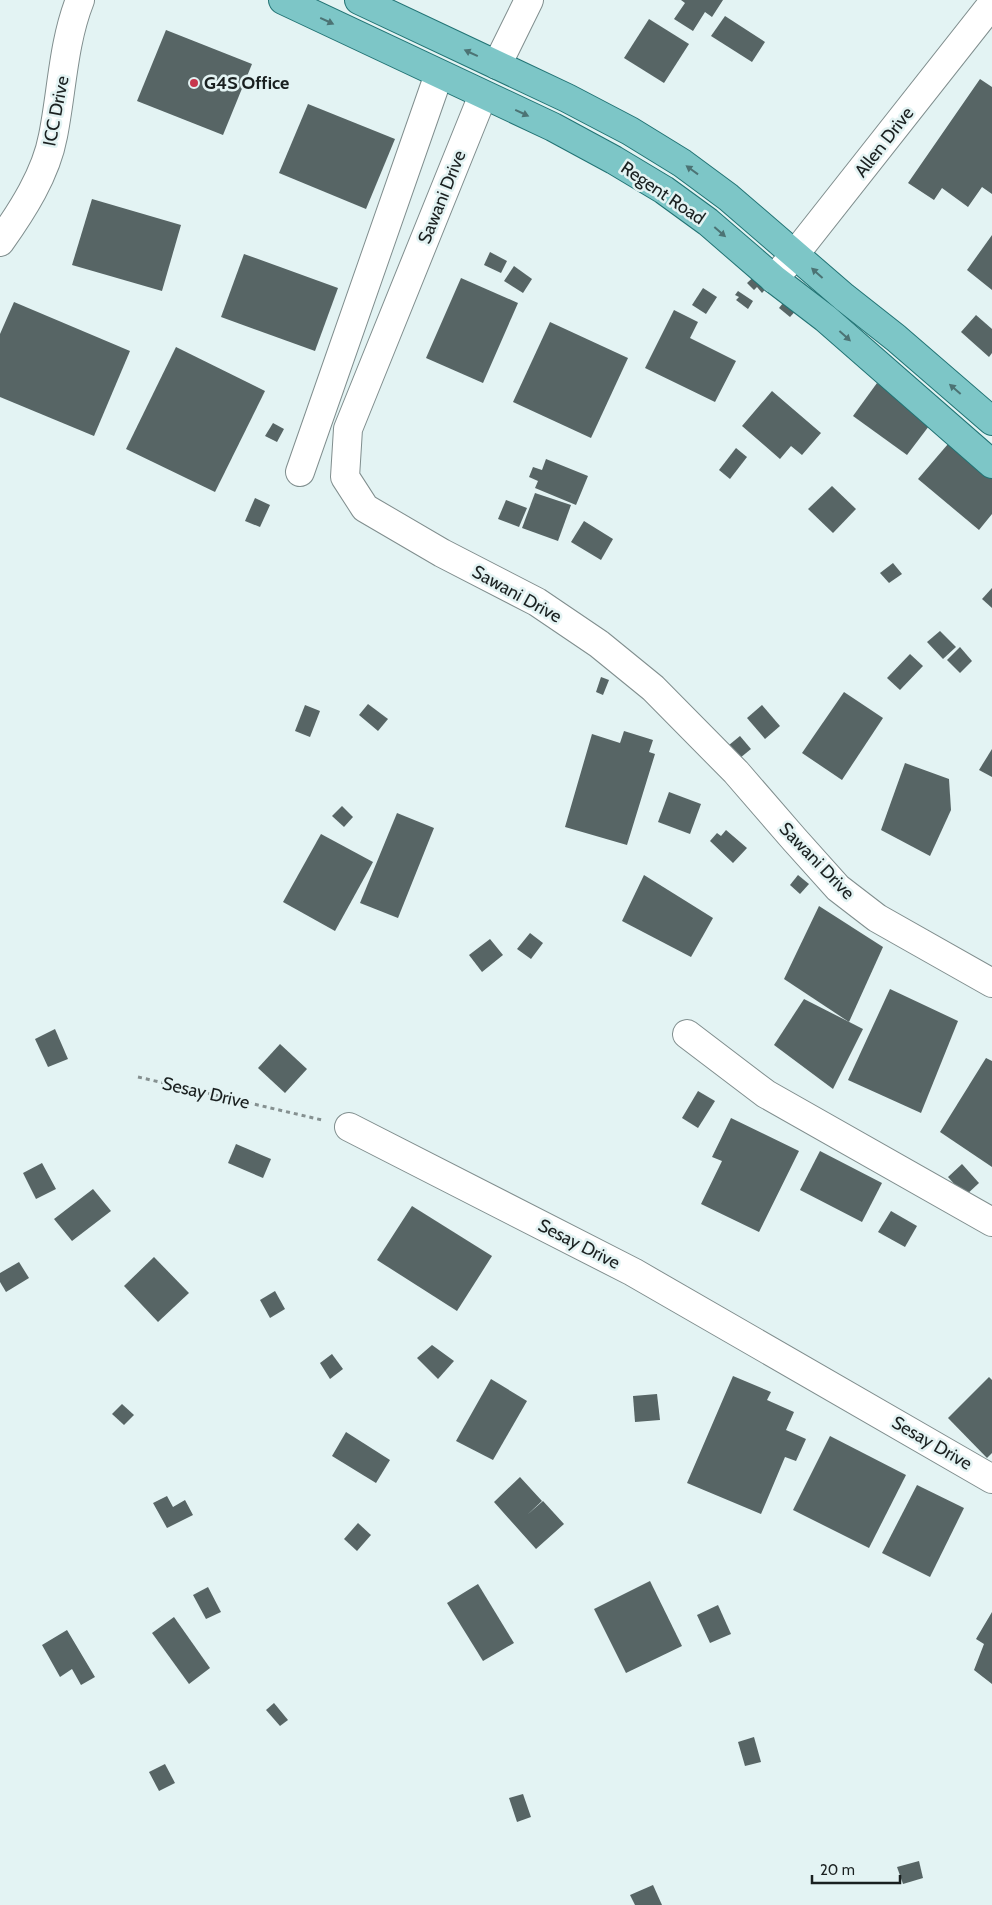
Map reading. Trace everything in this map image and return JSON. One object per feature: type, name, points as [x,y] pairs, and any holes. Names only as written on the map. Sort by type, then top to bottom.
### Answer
[{"type":"main road","name":"Regent Road","points":[[283,0],[553,127],[664,190],[708,222],[774,279],[825,318],[992,464]]},
{"type":"main road","name":"Regent Road","points":[[358,0],[567,98],[630,131],[682,163],[728,197],[796,254],[844,298],[990,415]]},
{"type":"street","name":"ICC Drive","points":[[0,242],[25,206],[39,178],[53,138],[68,41],[80,0]]},
{"type":"street","points":[[497,65],[529,0]]},
{"type":"street","name":"Allen Drive","points":[[774,279],[796,254],[992,4]]},
{"type":"street","points":[[300,472],[439,74]]},
{"type":"street","name":"Sawani Drive","points":[[483,95],[348,429],[345,477],[365,508],[442,553],[537,602],[600,644],[653,688],[736,772],[838,888],[877,918],[992,983]]},
{"type":"street","points":[[687,1034],[766,1094],[992,1222]]},
{"type":"street","name":"Sesay Drive","points":[[349,1127],[633,1272],[992,1479]]},
{"type":"path","name":"Sesay Drive","points":[[138,1077],[349,1127]]},
{"type":"building","points":[[681,0],[723,0],[712,17],[705,12],[693,31],[674,19],[685,3]]},
{"type":"building","points":[[725,16],[765,42],[752,62],[711,36]]},
{"type":"building","points":[[649,19],[689,44],[664,83],[624,58]]},
{"type":"building","name":"G4S Office","points":[[166,30],[252,64],[223,135],[137,101]]},
{"type":"building","points":[[980,79],[992,87],[992,194],[982,187],[968,207],[942,188],[934,200],[908,183]]},
{"type":"building","points":[[308,104],[395,139],[366,209],[279,173]]},
{"type":"building","points":[[92,199],[181,225],[162,291],[72,265]]},
{"type":"building","points":[[992,235],[992,290],[967,270]]},
{"type":"building","points":[[490,252],[507,261],[501,273],[484,265]]},
{"type":"building","points":[[244,254],[338,288],[315,351],[221,317]]},
{"type":"building","points":[[514,266],[532,279],[523,293],[504,281]]},
{"type":"building","points":[[760,271],[771,283],[762,293],[757,287],[754,290],[747,283]]},
{"type":"building","points":[[461,278],[518,303],[483,383],[426,358]]},
{"type":"building","points":[[703,288],[717,297],[706,314],[692,305]]},
{"type":"building","points":[[738,291],[753,301],[748,309],[736,300],[739,297],[735,295]]},
{"type":"building","points":[[788,297],[800,306],[790,317],[779,308]]},
{"type":"building","points":[[14,302],[130,351],[94,436],[0,397],[0,334]]},
{"type":"building","points":[[674,310],[698,322],[690,338],[736,361],[715,402],[645,368]]},
{"type":"building","points":[[976,315],[992,329],[992,353],[989,357],[961,332]]},
{"type":"building","points":[[550,322],[628,358],[591,438],[513,402]]},
{"type":"building","points":[[176,347],[265,391],[215,492],[126,449]]},
{"type":"building","points":[[877,383],[932,422],[907,455],[853,416]]},
{"type":"building","points":[[772,391],[821,433],[802,455],[791,446],[780,459],[742,426]]},
{"type":"building","points":[[273,423],[284,429],[277,442],[265,436]]},
{"type":"building","points":[[954,437],[992,468],[992,514],[979,530],[918,479]]},
{"type":"building","points":[[736,448],[747,457],[730,479],[719,470]]},
{"type":"building","points":[[546,459],[588,476],[576,505],[535,488],[538,481],[529,477],[533,467],[542,470]]},
{"type":"building","points":[[832,486],[856,509],[833,533],[808,509]]},
{"type":"building","points":[[535,493],[571,505],[558,541],[522,528]]},
{"type":"building","points":[[255,498],[270,505],[260,527],[245,521]]},
{"type":"building","points":[[506,500],[527,508],[519,527],[498,519]]},
{"type":"building","points":[[584,521],[613,539],[601,560],[571,542]]},
{"type":"building","points":[[893,563],[902,574],[889,583],[880,573]]},
{"type":"building","points":[[992,588],[992,608],[982,599]]},
{"type":"building","points":[[940,631],[956,647],[943,659],[927,642]]},
{"type":"building","points":[[960,647],[972,661],[960,673],[947,660]]},
{"type":"building","points":[[910,654],[923,666],[900,690],[887,678]]},
{"type":"building","points":[[601,677],[609,680],[603,695],[596,692]]},
{"type":"building","points":[[844,692],[883,718],[842,780],[802,753]]},
{"type":"building","points":[[368,704],[388,719],[378,731],[359,715]]},
{"type":"building","points":[[305,705],[320,711],[310,737],[295,731]]},
{"type":"building","points":[[762,705],[780,726],[765,739],[747,718]]},
{"type":"building","points":[[624,731],[653,740],[649,752],[655,754],[627,845],[565,827],[592,734],[620,743]]},
{"type":"building","points":[[740,736],[751,749],[740,758],[729,745]]},
{"type":"building","points":[[992,749],[992,777],[979,770]]},
{"type":"building","points":[[905,763],[949,779],[951,810],[930,856],[881,830]]},
{"type":"building","points":[[669,792],[701,804],[690,834],[658,822]]},
{"type":"building","points":[[342,806],[353,817],[344,827],[332,816]]},
{"type":"building","points":[[397,813],[434,828],[398,918],[360,903]]},
{"type":"building","points":[[726,830],[747,848],[733,863],[710,841],[717,833],[721,836]]},
{"type":"building","points":[[321,834],[373,862],[335,931],[283,902]]},
{"type":"building","points":[[644,875],[713,918],[691,957],[622,921]]},
{"type":"building","points":[[798,875],[809,884],[800,894],[790,885]]},
{"type":"building","points":[[819,906],[883,947],[849,1022],[784,979]]},
{"type":"building","points":[[530,933],[543,943],[531,959],[517,949]]},
{"type":"building","points":[[490,939],[503,955],[482,972],[469,955]]},
{"type":"building","points":[[890,989],[958,1021],[921,1113],[848,1080]]},
{"type":"building","points":[[804,999],[863,1029],[833,1089],[774,1045]]},
{"type":"building","points":[[55,1029],[68,1059],[48,1067],[35,1039]]},
{"type":"building","points":[[280,1044],[307,1069],[285,1093],[258,1068]]},
{"type":"building","points":[[986,1058],[992,1061],[992,1167],[940,1132]]},
{"type":"building","points":[[698,1091],[715,1101],[698,1128],[682,1118]]},
{"type":"building","points":[[731,1118],[799,1151],[759,1232],[701,1204],[722,1161],[712,1157]]},
{"type":"building","points":[[236,1144],[271,1159],[263,1178],[228,1163]]},
{"type":"building","points":[[820,1151],[882,1183],[862,1222],[800,1190]]},
{"type":"building","points":[[42,1163],[56,1189],[36,1199],[23,1173]]},
{"type":"building","points":[[962,1164],[979,1183],[965,1196],[948,1177]]},
{"type":"building","points":[[93,1189],[111,1211],[72,1241],[54,1219]]},
{"type":"building","points":[[412,1206],[492,1256],[457,1311],[377,1260]]},
{"type":"building","points":[[891,1211],[917,1226],[905,1247],[878,1232]]},
{"type":"building","points":[[154,1257],[189,1293],[158,1322],[124,1286]]},
{"type":"building","points":[[19,1262],[29,1278],[6,1292],[0,1282],[0,1273]]},
{"type":"building","points":[[275,1291],[285,1309],[270,1318],[260,1300]]},
{"type":"building","points":[[432,1345],[454,1361],[438,1379],[417,1358]]},
{"type":"building","points":[[332,1354],[343,1369],[330,1379],[320,1363]]},
{"type":"building","points":[[733,1376],[771,1392],[767,1400],[794,1412],[786,1430],[806,1439],[796,1461],[785,1457],[761,1514],[687,1483]]},
{"type":"building","points":[[989,1377],[992,1380],[992,1453],[987,1458],[948,1418]]},
{"type":"building","points":[[491,1379],[527,1401],[493,1460],[456,1441]]},
{"type":"building","points":[[657,1394],[660,1420],[635,1422],[633,1396]]},
{"type":"building","points":[[122,1404],[134,1415],[124,1425],[112,1414]]},
{"type":"building","points":[[346,1432],[390,1460],[376,1483],[332,1456]]},
{"type":"building","points":[[830,1436],[906,1475],[869,1548],[793,1510]]},
{"type":"building","points":[[520,1477],[542,1501],[527,1515],[543,1501],[564,1524],[536,1549],[494,1502]]},
{"type":"building","points":[[917,1485],[964,1508],[930,1577],[882,1553]]},
{"type":"building","points":[[167,1496],[173,1507],[185,1500],[193,1515],[167,1528],[153,1503]]},
{"type":"building","points":[[358,1523],[371,1535],[357,1551],[344,1539]]},
{"type":"building","points":[[650,1581],[682,1646],[626,1673],[594,1609]]},
{"type":"building","points":[[478,1584],[514,1643],[483,1661],[447,1603]]},
{"type":"building","points":[[208,1587],[221,1612],[206,1619],[193,1595]]},
{"type":"building","points":[[718,1605],[731,1634],[710,1643],[697,1615]]},
{"type":"building","points":[[992,1612],[992,1684],[974,1670],[984,1644],[976,1639]]},
{"type":"building","points":[[174,1617],[210,1668],[189,1684],[152,1633]]},
{"type":"building","points":[[67,1630],[95,1677],[81,1685],[72,1669],[60,1677],[42,1645]]},
{"type":"building","points":[[274,1703],[288,1720],[280,1726],[266,1710]]},
{"type":"building","points":[[754,1737],[761,1762],[745,1766],[738,1742]]},
{"type":"building","points":[[165,1764],[175,1783],[159,1791],[149,1772]]},
{"type":"building","points":[[523,1794],[531,1817],[517,1822],[509,1798]]},
{"type":"building","points":[[919,1861],[923,1878],[903,1884],[897,1867]]},
{"type":"building","points":[[653,1885],[662,1905],[635,1905],[630,1895]]},
{"type":"place","name":"G4S Office","points":[[194,83]]}]
